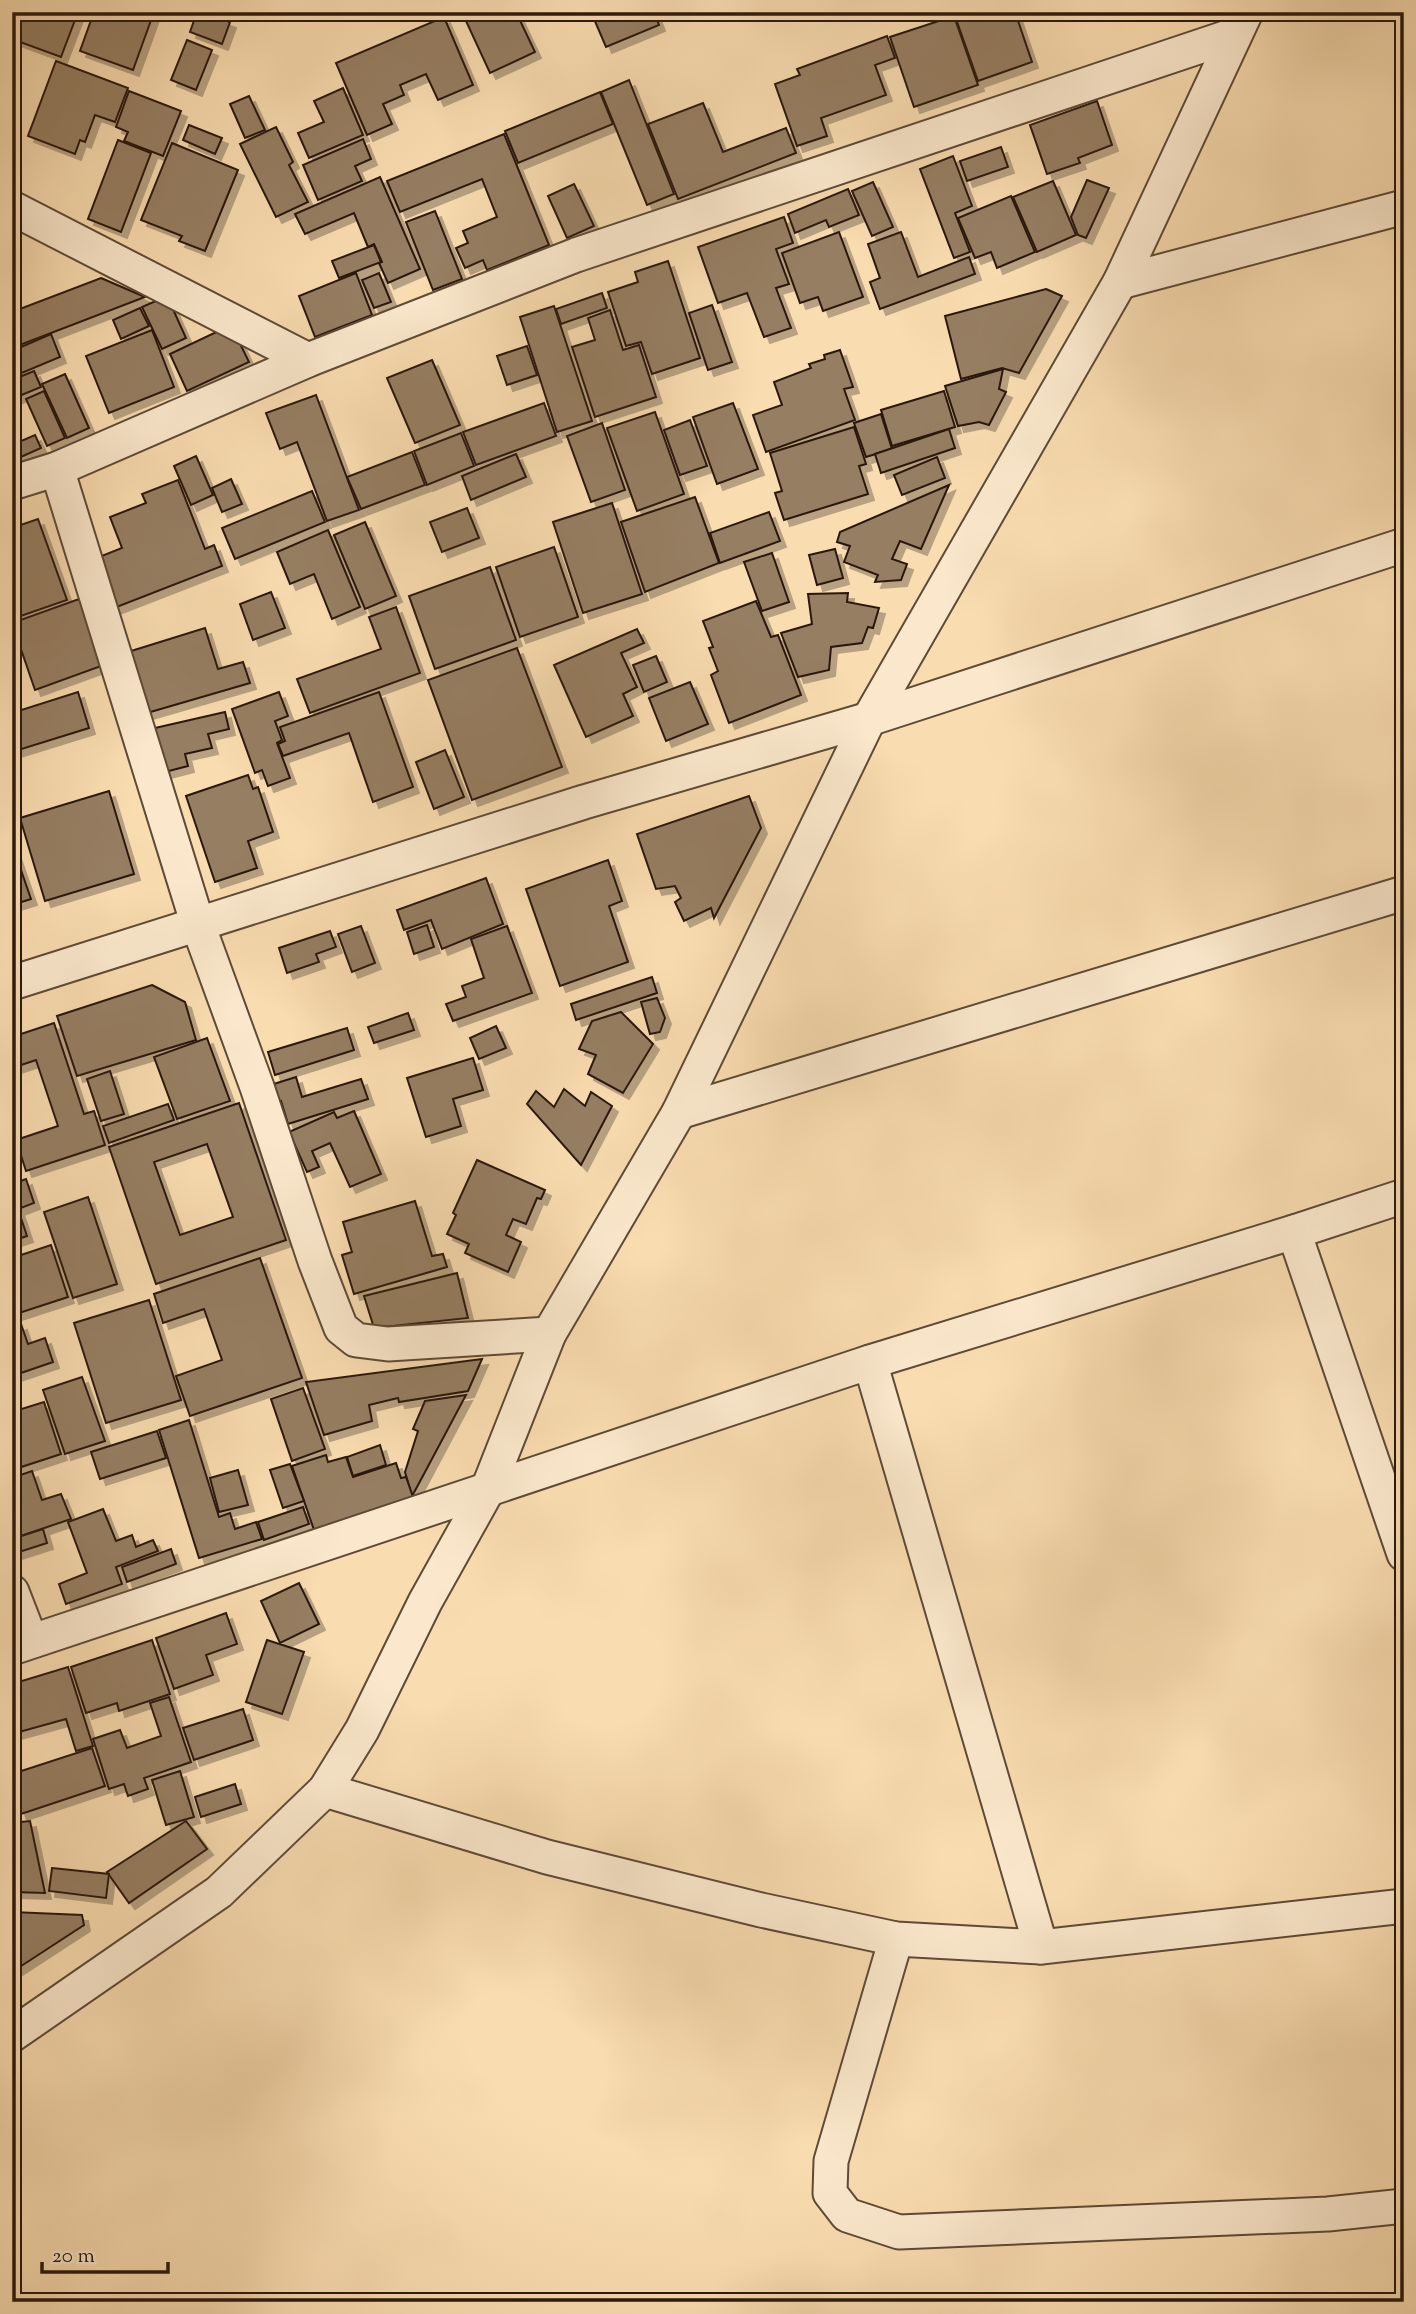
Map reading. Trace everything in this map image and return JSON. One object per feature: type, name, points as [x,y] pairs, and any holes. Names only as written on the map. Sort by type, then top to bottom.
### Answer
[{"type":"street","points":[[12,2035],[219,1892],[325,1790],[362,1730],[425,1602],[487,1492],[549,1334],[679,1112],[869,719],[1120,282],[1240,24]]},
{"type":"street","points":[[12,483],[57,469],[308,360],[576,255],[1240,24]]},
{"type":"street","points":[[1120,282],[1404,206]]},
{"type":"street","points":[[12,208],[308,360]]},
{"type":"street","points":[[57,469],[198,925],[341,1328],[356,1340],[388,1344],[549,1334]]},
{"type":"street","points":[[12,984],[584,802],[869,719],[1404,545]]},
{"type":"street","points":[[679,1112],[1404,893]]},
{"type":"street","points":[[12,1592],[22,1645],[870,1363],[1404,1196]]},
{"type":"street","points":[[1294,1232],[1402,1540]]},
{"type":"street","points":[[870,1363],[1041,1947]]},
{"type":"street","points":[[325,1790],[547,1857],[761,1910],[896,1938],[1041,1947],[1404,1906]]},
{"type":"street","points":[[896,1938],[831,2161],[830,2193],[847,2215],[899,2232],[1328,2214],[1404,2206]]},
{"type":"building","points":[[12,12],[78,12],[61,57],[12,39]]},
{"type":"building","points":[[94,12],[154,12],[133,70],[80,51]]},
{"type":"building","points":[[197,12],[205,12],[230,22],[222,44],[190,32]]},
{"type":"building","points":[[486,12],[516,12],[535,52],[490,73],[466,21]]},
{"type":"building","points":[[591,12],[654,12],[659,25],[606,47]]},
{"type":"building","points":[[975,12],[1015,12],[1032,62],[978,81],[956,19]]},
{"type":"building","points":[[954,16],[978,85],[914,107],[890,37]]},
{"type":"building","points":[[444,17],[473,85],[438,100],[426,74],[400,85],[404,95],[383,104],[392,124],[367,135],[336,63]]},
{"type":"building","points":[[887,36],[895,58],[875,65],[886,95],[821,118],[827,136],[797,146],[775,84],[800,75],[797,69]]},
{"type":"building","points":[[187,40],[212,50],[196,90],[171,80]]},
{"type":"building","points":[[56,61],[128,88],[115,122],[95,115],[85,142],[80,140],[75,154],[28,136]]},
{"type":"building","points":[[629,80],[674,194],[647,205],[601,92]]},
{"type":"building","points":[[343,88],[363,135],[309,158],[298,133],[324,122],[314,101]]},
{"type":"building","points":[[129,91],[181,111],[163,156],[124,141],[128,132],[116,127]]},
{"type":"building","points":[[600,92],[613,124],[518,163],[505,131]]},
{"type":"building","points":[[249,96],[265,130],[245,138],[230,104]]},
{"type":"building","points":[[1097,101],[1112,145],[1078,158],[1080,163],[1047,174],[1030,125]]},
{"type":"building","points":[[703,103],[723,152],[786,128],[796,153],[678,199],[648,124]]},
{"type":"building","points":[[189,125],[222,138],[215,154],[183,140]]},
{"type":"building","points":[[276,127],[293,162],[289,165],[308,202],[276,217],[240,144]]},
{"type":"building","points":[[504,134],[549,245],[487,270],[483,260],[465,268],[456,248],[468,243],[463,231],[497,217],[482,179],[400,212],[387,181]]},
{"type":"building","points":[[363,139],[371,159],[355,166],[362,181],[318,200],[303,165]]},
{"type":"building","points":[[118,140],[151,153],[121,232],[88,219]]},
{"type":"building","points":[[172,143],[238,170],[205,251],[179,241],[182,236],[141,220]]},
{"type":"building","points":[[1001,147],[1008,167],[967,181],[960,161]]},
{"type":"building","points":[[953,156],[972,206],[955,213],[970,252],[954,258],[920,169]]},
{"type":"building","points":[[380,177],[420,269],[388,283],[374,244],[368,247],[354,213],[305,234],[295,214]]},
{"type":"building","points":[[1087,180],[1109,188],[1086,238],[1078,235],[1071,217]]},
{"type":"building","points":[[1053,181],[1076,235],[1037,252],[1013,197]]},
{"type":"building","points":[[873,182],[893,227],[872,236],[852,191]]},
{"type":"building","points":[[574,184],[594,226],[567,238],[548,196]]},
{"type":"building","points":[[848,189],[859,215],[829,227],[826,220],[795,233],[788,214]]},
{"type":"building","points":[[1011,196],[1035,252],[997,268],[991,252],[975,258],[958,218]]},
{"type":"building","points":[[435,211],[462,279],[433,290],[406,222]]},
{"type":"building","points":[[784,217],[793,243],[776,249],[789,284],[776,288],[791,328],[764,337],[747,293],[718,303],[698,247]]},
{"type":"building","points":[[839,232],[863,297],[823,311],[818,297],[800,303],[782,253]]},
{"type":"building","points":[[901,232],[918,277],[969,257],[975,274],[880,309],[870,282],[880,278],[868,244]]},
{"type":"building","points":[[374,245],[381,262],[339,278],[332,261]]},
{"type":"building","points":[[668,261],[700,358],[652,374],[641,342],[626,346],[608,292],[638,282],[635,272]]},
{"type":"building","points":[[356,273],[372,315],[315,337],[299,296]]},
{"type":"building","points":[[379,273],[391,302],[374,308],[362,280]]},
{"type":"building","points":[[101,278],[145,297],[12,348],[12,312]]},
{"type":"building","points":[[1046,289],[1062,296],[1019,373],[1002,368],[961,379],[945,316]]},
{"type":"building","points":[[602,293],[607,308],[561,324],[556,309]]},
{"type":"building","points":[[167,296],[186,338],[162,349],[142,307]]},
{"type":"building","points":[[712,305],[732,362],[708,370],[689,313]]},
{"type":"building","points":[[554,306],[592,421],[557,432],[520,317]]},
{"type":"building","points":[[140,308],[149,326],[121,339],[113,320]]},
{"type":"building","points":[[610,310],[623,350],[639,345],[656,397],[595,417],[572,347],[595,340],[588,318]]},
{"type":"building","points":[[231,325],[249,362],[187,391],[170,354]]},
{"type":"building","points":[[152,330],[174,387],[109,413],[86,356]]},
{"type":"building","points":[[51,334],[60,357],[12,377],[12,351]]},
{"type":"building","points":[[527,346],[537,375],[507,385],[497,356]]},
{"type":"building","points":[[840,350],[853,387],[844,389],[855,420],[766,452],[753,415],[782,405],[774,382],[811,368],[809,364]]},
{"type":"building","points":[[432,360],[460,425],[415,443],[387,378]]},
{"type":"building","points":[[1003,369],[999,389],[1006,392],[989,425],[979,422],[958,426],[945,386]]},
{"type":"building","points":[[34,371],[41,387],[12,399],[12,380]]},
{"type":"building","points":[[65,374],[89,428],[67,438],[42,384]]},
{"type":"building","points":[[44,391],[65,438],[47,446],[26,399]]},
{"type":"building","points":[[944,391],[955,427],[892,446],[881,410]]},
{"type":"building","points":[[316,395],[359,510],[327,521],[297,442],[280,449],[266,413]]},
{"type":"building","points":[[544,403],[556,436],[476,465],[463,432]]},
{"type":"building","points":[[733,403],[758,469],[717,484],[693,417]]},
{"type":"building","points":[[655,412],[684,494],[637,511],[607,428]]},
{"type":"building","points":[[881,414],[892,449],[866,457],[854,423]]},
{"type":"building","points":[[690,420],[707,466],[680,475],[664,430]]},
{"type":"building","points":[[602,423],[625,490],[591,502],[567,436]]},
{"type":"building","points":[[854,427],[866,464],[859,466],[868,494],[784,520],[775,493],[782,491],[770,453]]},
{"type":"building","points":[[949,429],[955,448],[881,473],[875,454]]},
{"type":"building","points":[[461,433],[474,466],[427,485],[414,451]]},
{"type":"building","points":[[35,435],[41,448],[12,461],[12,445]]},
{"type":"building","points":[[412,452],[425,485],[361,509],[347,477]]},
{"type":"building","points":[[516,454],[526,477],[471,500],[462,476]]},
{"type":"building","points":[[196,456],[213,495],[191,505],[174,466]]},
{"type":"building","points":[[937,457],[945,478],[902,495],[894,475]]},
{"type":"building","points":[[231,479],[242,504],[222,512],[212,488]]},
{"type":"building","points":[[178,480],[205,549],[214,545],[222,566],[109,610],[89,561],[122,548],[110,517],[146,503],[142,494]]},
{"type":"building","points":[[949,485],[921,549],[900,541],[892,559],[907,564],[901,580],[875,582],[878,575],[844,562],[850,546],[837,542],[840,532]]},
{"type":"building","points":[[312,491],[325,522],[235,559],[222,528]]},
{"type":"building","points":[[695,497],[719,563],[645,592],[621,522]]},
{"type":"building","points":[[612,503],[642,594],[583,613],[553,522]]},
{"type":"building","points":[[467,508],[479,538],[442,552],[430,522]]},
{"type":"building","points":[[769,512],[780,541],[720,563],[710,533]]},
{"type":"building","points":[[38,519],[67,600],[12,619],[12,528]]},
{"type":"building","points":[[365,522],[396,596],[365,609],[334,535]]},
{"type":"building","points":[[328,530],[360,607],[332,619],[314,574],[290,584],[277,552]]},
{"type":"building","points":[[554,547],[578,617],[520,637],[496,567]]},
{"type":"building","points":[[835,549],[843,578],[817,585],[809,555]]},
{"type":"building","points":[[772,553],[789,602],[762,611],[744,562]]},
{"type":"building","points":[[490,567],[516,640],[435,669],[409,596]]},
{"type":"building","points":[[271,592],[285,628],[253,640],[240,604]]},
{"type":"building","points":[[848,593],[847,602],[879,608],[873,628],[868,627],[862,643],[831,647],[829,670],[798,677],[781,633],[812,624],[808,594]]},
{"type":"building","points":[[79,599],[104,665],[35,690],[12,623]]},
{"type":"building","points":[[756,601],[771,637],[778,635],[801,695],[729,723],[711,675],[718,671],[709,648],[713,647],[703,621]]},
{"type":"building","points":[[396,607],[420,673],[310,713],[297,679],[381,649],[369,617]]},
{"type":"building","points":[[205,628],[218,669],[243,662],[250,683],[147,713],[128,652]]},
{"type":"building","points":[[637,629],[644,643],[621,653],[637,687],[623,694],[633,716],[586,737],[554,665]]},
{"type":"building","points":[[517,648],[562,767],[472,800],[428,680]]},
{"type":"building","points":[[656,656],[667,682],[644,692],[633,665]]},
{"type":"building","points":[[690,682],[708,724],[666,741],[649,698]]},
{"type":"building","points":[[78,692],[89,728],[12,752],[12,713]]},
{"type":"building","points":[[279,692],[288,716],[275,721],[282,740],[277,743],[290,778],[268,786],[262,770],[255,773],[232,709]]},
{"type":"building","points":[[379,692],[413,787],[373,802],[349,733],[283,756],[278,744],[285,741],[280,727]]},
{"type":"building","points":[[225,712],[229,729],[208,734],[212,748],[185,754],[188,766],[165,772],[155,728]]},
{"type":"building","points":[[445,750],[464,797],[434,809],[416,762]]},
{"type":"building","points":[[248,775],[253,789],[258,787],[273,832],[248,841],[257,868],[215,882],[186,796]]},
{"type":"building","points":[[109,791],[134,874],[45,901],[20,818]]},
{"type":"building","points":[[749,796],[761,828],[714,918],[711,908],[684,921],[675,902],[681,898],[675,886],[656,889],[637,834]]},
{"type":"building","points":[[12,844],[31,899],[12,905]]},
{"type":"building","points":[[608,860],[622,901],[609,906],[628,962],[560,986],[526,889]]},
{"type":"building","points":[[486,878],[503,924],[442,949],[431,920],[404,930],[397,910]]},
{"type":"building","points":[[427,925],[434,947],[414,954],[407,932]]},
{"type":"building","points":[[361,926],[375,963],[352,972],[338,934]]},
{"type":"building","points":[[507,926],[532,993],[453,1021],[446,1004],[466,997],[462,986],[484,978],[471,939]]},
{"type":"building","points":[[330,931],[336,947],[316,954],[319,962],[287,973],[279,948]]},
{"type":"building","points":[[652,977],[657,993],[576,1020],[571,1004]]},
{"type":"building","points":[[152,985],[185,1002],[196,1040],[77,1076],[57,1016]]},
{"type":"building","points":[[657,998],[665,1018],[660,1032],[650,1034],[641,1002]]},
{"type":"building","points":[[621,1012],[653,1044],[623,1093],[588,1074],[596,1055],[579,1049],[592,1021]]},
{"type":"building","points":[[408,1013],[414,1030],[374,1043],[368,1027]]},
{"type":"building","points":[[54,1023],[84,1114],[94,1111],[105,1145],[26,1171],[16,1140],[58,1126],[36,1060],[12,1068],[12,1037]]},
{"type":"building","points":[[496,1026],[506,1048],[479,1059],[470,1038]]},
{"type":"building","points":[[347,1028],[354,1050],[275,1075],[268,1052]]},
{"type":"building","points":[[207,1038],[230,1101],[177,1119],[154,1057]]},
{"type":"building","points":[[473,1058],[483,1090],[453,1099],[461,1126],[426,1137],[407,1078]]},
{"type":"building","points":[[110,1071],[124,1114],[101,1121],[87,1079]]},
{"type":"building","points":[[296,1077],[302,1097],[361,1079],[368,1099],[288,1124],[281,1101],[266,1105],[261,1088]]},
{"type":"building","points":[[564,1089],[585,1106],[591,1092],[612,1106],[581,1165],[527,1104],[536,1091],[554,1107]]},
{"type":"building","points":[[239,1103],[286,1240],[156,1284],[109,1147]],"holes":[[[207,1144],[233,1217],[180,1235],[154,1162]]]},
{"type":"building","points":[[168,1104],[174,1120],[109,1143],[103,1126]]},
{"type":"building","points":[[354,1111],[381,1174],[350,1187],[330,1143],[312,1151],[319,1167],[307,1172],[289,1132],[334,1112],[337,1118]]},
{"type":"building","points":[[477,1160],[545,1190],[541,1199],[537,1198],[526,1224],[513,1219],[506,1235],[521,1242],[508,1272],[465,1253],[469,1244],[447,1234],[456,1215],[453,1213]]},
{"type":"building","points":[[26,1179],[34,1203],[18,1209],[27,1236],[12,1241],[12,1184]]},
{"type":"building","points":[[88,1197],[117,1284],[73,1298],[44,1212]]},
{"type":"building","points":[[415,1201],[432,1256],[443,1254],[447,1267],[354,1294],[342,1255],[352,1252],[343,1222]]},
{"type":"building","points":[[51,1245],[68,1297],[16,1314],[12,1301],[12,1258]]},
{"type":"building","points":[[260,1258],[302,1378],[190,1416],[176,1376],[222,1360],[204,1309],[163,1323],[154,1294]]},
{"type":"building","points":[[457,1273],[468,1318],[374,1328],[364,1296]]},
{"type":"building","points":[[149,1300],[181,1400],[106,1423],[74,1323]]},
{"type":"building","points":[[21,1324],[28,1344],[45,1338],[53,1362],[12,1376],[12,1327]]},
{"type":"building","points":[[482,1359],[468,1391],[399,1402],[398,1398],[369,1405],[372,1421],[324,1435],[306,1382]]},
{"type":"building","points":[[82,1377],[105,1441],[65,1454],[43,1390]]},
{"type":"building","points":[[303,1388],[325,1449],[292,1461],[271,1399]]},
{"type":"building","points":[[466,1395],[412,1496],[405,1472],[418,1431],[413,1429],[425,1401]]},
{"type":"building","points":[[44,1402],[61,1454],[12,1470],[12,1412]]},
{"type":"building","points":[[189,1420],[219,1517],[230,1513],[235,1529],[256,1522],[262,1539],[199,1558],[159,1430]]},
{"type":"building","points":[[157,1431],[166,1458],[100,1479],[91,1452]]},
{"type":"building","points":[[380,1445],[386,1465],[353,1476],[347,1457]]},
{"type":"building","points":[[326,1455],[328,1462],[346,1457],[353,1477],[396,1463],[401,1478],[406,1477],[413,1497],[314,1530],[292,1466]]},
{"type":"building","points":[[290,1464],[304,1501],[283,1508],[270,1470]]},
{"type":"building","points":[[238,1470],[248,1505],[219,1512],[210,1478]]},
{"type":"building","points":[[32,1471],[42,1500],[61,1494],[71,1519],[12,1539],[12,1478]]},
{"type":"building","points":[[303,1507],[309,1524],[264,1540],[258,1522]]},
{"type":"building","points":[[103,1509],[116,1541],[132,1535],[136,1547],[153,1540],[158,1551],[116,1567],[122,1584],[66,1604],[59,1584],[87,1573],[68,1522]]},
{"type":"building","points":[[43,1529],[47,1543],[13,1554],[12,1539]]},
{"type":"building","points":[[171,1549],[176,1564],[127,1582],[122,1567]]},
{"type":"building","points":[[299,1583],[319,1624],[280,1643],[261,1601]]},
{"type":"building","points":[[226,1613],[237,1644],[206,1655],[213,1675],[174,1689],[156,1638]]},
{"type":"building","points":[[152,1640],[170,1694],[119,1711],[117,1703],[86,1713],[71,1667]]},
{"type":"building","points":[[267,1640],[304,1652],[282,1714],[246,1702]]},
{"type":"building","points":[[68,1667],[93,1746],[76,1751],[66,1719],[12,1734],[12,1684]]},
{"type":"building","points":[[169,1697],[191,1762],[144,1778],[148,1789],[128,1796],[124,1784],[109,1789],[93,1739],[120,1730],[127,1748],[161,1736],[150,1703]]},
{"type":"building","points":[[243,1709],[253,1740],[194,1760],[183,1728]]},
{"type":"building","points":[[92,1748],[105,1786],[21,1814],[12,1789],[12,1774]]},
{"type":"building","points":[[180,1771],[194,1817],[166,1825],[152,1780]]},
{"type":"building","points":[[235,1784],[241,1804],[201,1817],[195,1797]]},
{"type":"building","points":[[30,1821],[45,1893],[12,1892],[12,1823]]},
{"type":"building","points":[[186,1821],[207,1849],[129,1903],[107,1872]]},
{"type":"building","points":[[52,1868],[109,1874],[106,1898],[49,1891]]},
{"type":"building","points":[[12,1912],[82,1915],[84,1925],[12,1972]]}]
